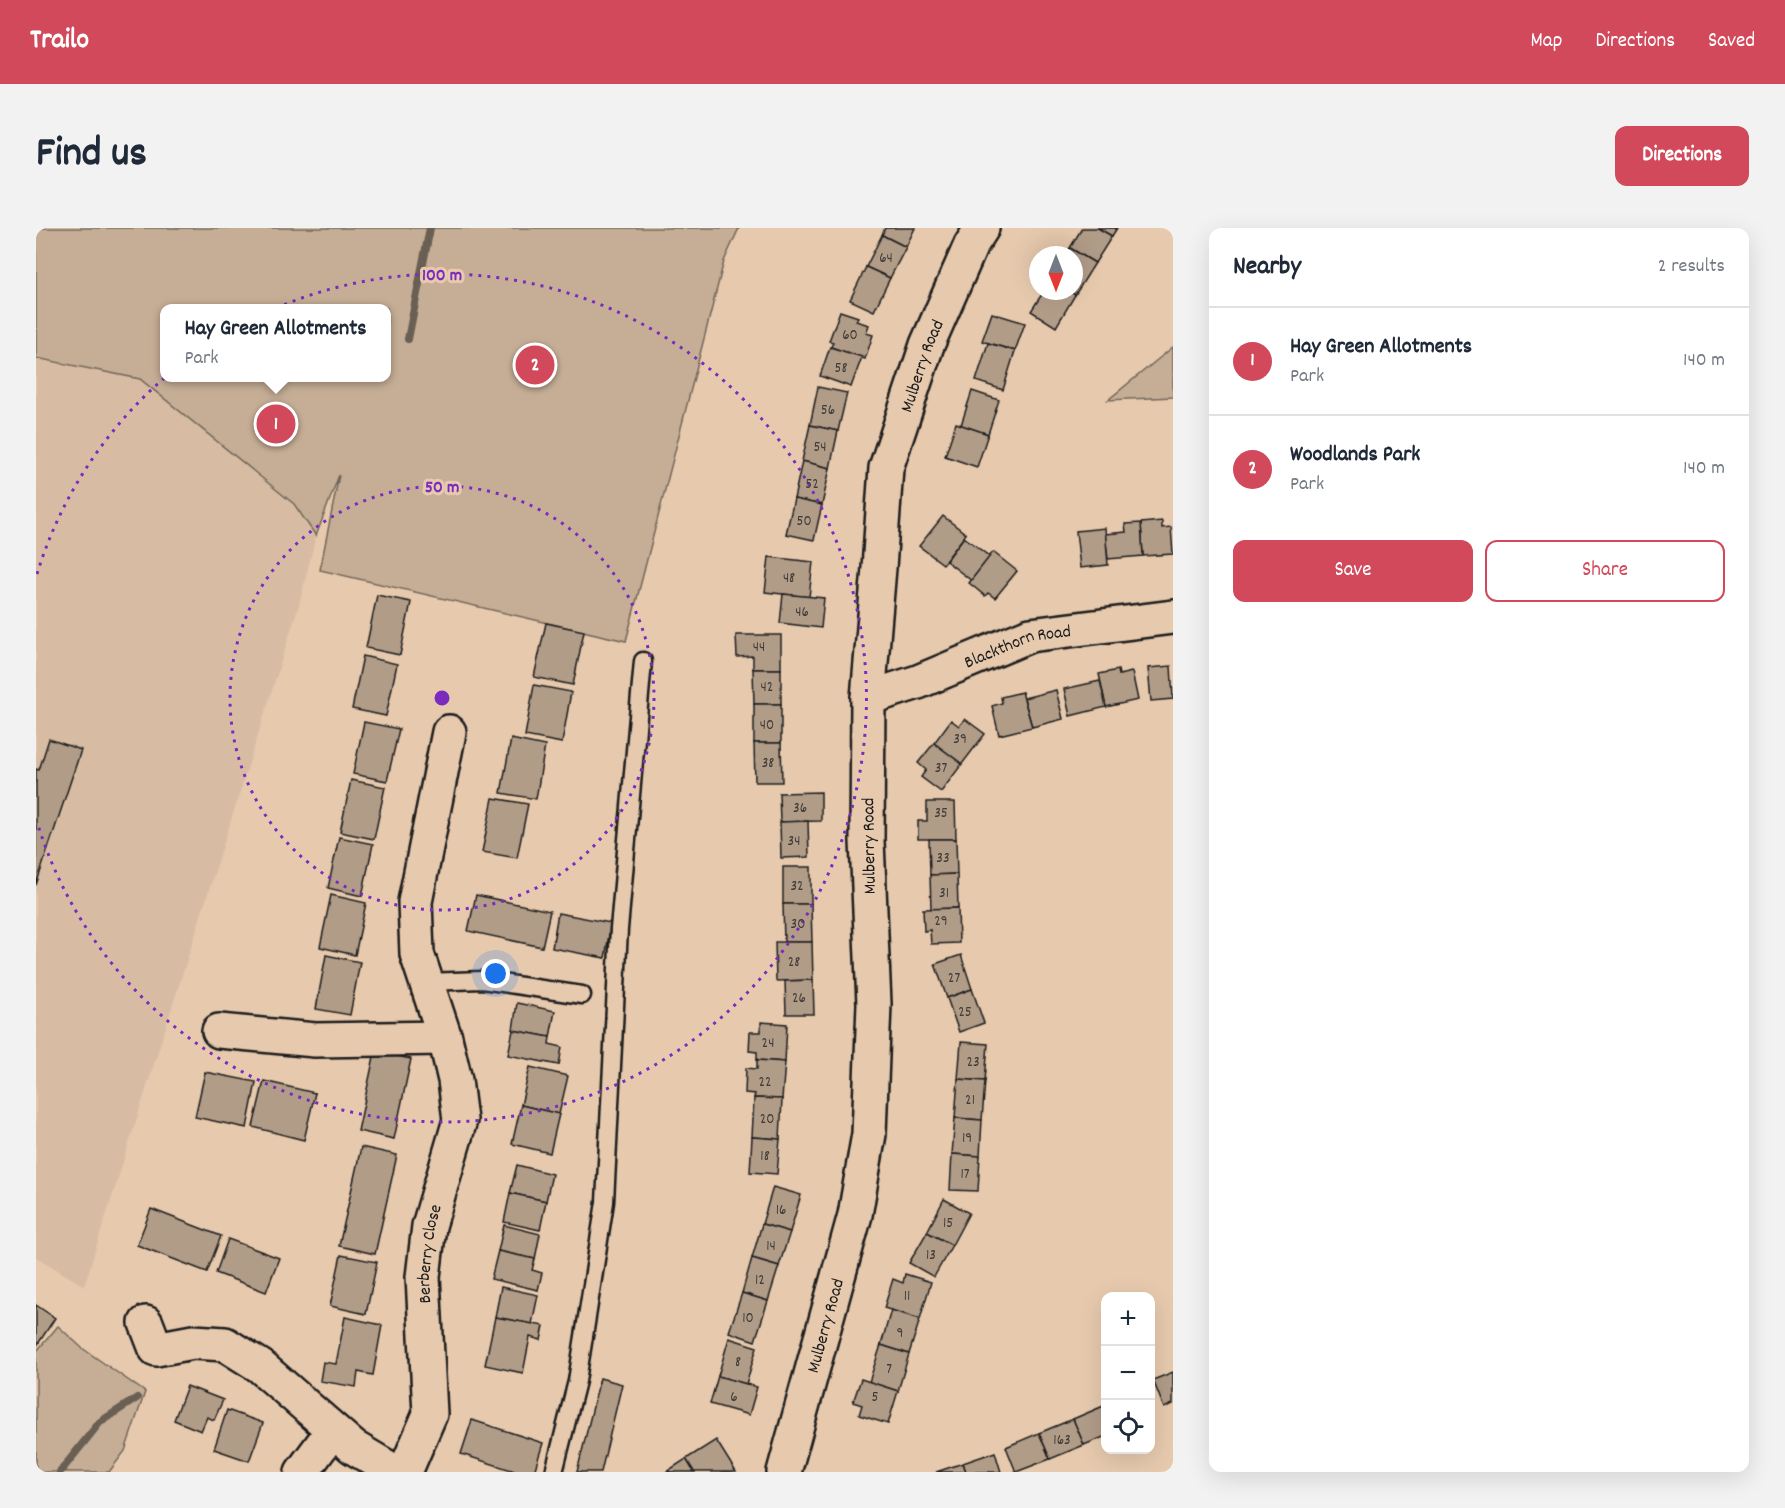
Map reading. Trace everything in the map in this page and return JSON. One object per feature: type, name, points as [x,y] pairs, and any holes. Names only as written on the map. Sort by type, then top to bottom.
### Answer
[{"type":"street","name":"Mulberry Road","points":[[784,1472],[855,1215],[869,1134],[874,1004],[867,841],[868,698],[886,468],[927,345],[971,245],[982,228]]},
{"type":"street","name":"Blackthorn Road","points":[[868,698],[918,682],[1030,635],[1173,617]]},
{"type":"street","name":"Berberry Close","points":[[405,1472],[430,1414],[423,1277],[429,1226],[460,1120],[455,1080],[445,1038],[417,954],[415,902],[449,731]]},
{"type":"street","points":[[219,1031],[315,1040],[445,1038]]},
{"type":"street","points":[[146,1323],[156,1349],[193,1341],[225,1344],[260,1366],[353,1447],[395,1472]]},
{"type":"street","points":[[302,1472],[333,1430]]},
{"type":"lane","points":[[554,1472],[577,1381],[605,1202],[619,929],[644,662]]},
{"type":"lane","points":[[426,982],[482,981],[582,995]]},
{"type":"shaded area","points":[[36,228],[739,228],[724,261],[626,641],[320,570],[339,475],[316,536],[294,504],[140,379],[36,358]]},
{"type":"shaded area","points":[[1173,347],[1173,397],[1108,400]]},
{"type":"shaded area","points":[[36,358],[140,379],[294,504],[316,536],[299,605],[84,1286],[36,1257]]},
{"type":"shaded area","points":[[58,1326],[82,1348],[145,1392],[125,1451],[109,1472],[36,1472],[36,1352]]},
{"type":"building","points":[[885,228],[915,228],[906,247],[882,235]]},
{"type":"building","points":[[1082,228],[1098,228],[1112,236],[1095,263],[1083,256],[1083,246],[1071,246]]},
{"type":"building","points":[[1098,228],[1117,228],[1112,236]]},
{"type":"building","points":[[882,235],[906,247],[890,278],[866,267]]},
{"type":"building","points":[[1083,256],[1095,263],[1083,282]]},
{"type":"building","points":[[866,267],[890,278],[874,311],[850,300]]},
{"type":"building","points":[[1038,300],[1072,300],[1056,327],[1031,311]]},
{"type":"building","points":[[840,311],[858,317],[856,321],[869,325],[866,333],[873,335],[865,359],[831,347],[833,342],[829,341]]},
{"type":"building","points":[[992,313],[1025,323],[1015,351],[982,341]]},
{"type":"building","points":[[988,343],[1015,351],[1003,390],[976,381]]},
{"type":"building","points":[[830,347],[862,357],[851,387],[820,376]]},
{"type":"building","points":[[818,387],[847,393],[838,431],[810,425]]},
{"type":"building","points":[[972,391],[999,400],[988,434],[961,425]]},
{"type":"building","points":[[956,423],[988,434],[977,467],[945,456]]},
{"type":"building","points":[[810,425],[838,431],[830,468],[802,461]]},
{"type":"building","points":[[802,461],[830,468],[822,505],[794,499]]},
{"type":"building","points":[[794,499],[822,505],[814,540],[786,534]]},
{"type":"building","points":[[943,516],[966,534],[943,564],[919,546]]},
{"type":"building","points":[[1162,521],[1162,528],[1171,527],[1173,554],[1143,556],[1141,523]]},
{"type":"building","points":[[1141,523],[1143,556],[1108,559],[1105,534],[1126,532],[1125,524]]},
{"type":"building","points":[[1105,528],[1108,565],[1080,568],[1076,531]]},
{"type":"building","points":[[964,537],[990,557],[972,581],[946,561]]},
{"type":"building","points":[[993,552],[1017,571],[995,598],[988,593],[985,596],[969,583]]},
{"type":"building","points":[[769,557],[813,562],[809,597],[765,592]]},
{"type":"building","points":[[783,594],[824,598],[821,628],[780,623]]},
{"type":"building","points":[[377,595],[411,602],[400,655],[366,648]]},
{"type":"building","points":[[546,623],[584,631],[573,685],[534,677]]},
{"type":"building","points":[[736,635],[781,635],[781,669],[753,669],[753,656],[737,657]]},
{"type":"building","points":[[363,656],[397,664],[386,716],[352,709]]},
{"type":"building","points":[[1171,666],[1173,699],[1151,701],[1148,668]]},
{"type":"building","points":[[753,669],[781,669],[781,704],[754,704]]},
{"type":"building","points":[[1118,670],[1119,675],[1132,672],[1138,700],[1106,707],[1099,674]]},
{"type":"building","points":[[1100,681],[1106,707],[1070,716],[1064,689]]},
{"type":"building","points":[[534,685],[571,692],[562,743],[525,736]]},
{"type":"building","points":[[1056,690],[1063,719],[1032,727],[1024,698]]},
{"type":"building","points":[[1022,692],[1032,727],[999,735],[992,706],[1002,703],[1001,697]]},
{"type":"building","points":[[754,704],[781,704],[781,743],[754,743]]},
{"type":"building","points":[[965,719],[985,734],[962,764],[934,743],[951,720],[959,726]]},
{"type":"building","points":[[364,722],[399,729],[387,781],[353,774]]},
{"type":"building","points":[[49,739],[81,750],[36,885],[36,769],[39,770]]},
{"type":"building","points":[[511,739],[545,746],[536,799],[501,793]]},
{"type":"building","points":[[754,743],[781,743],[782,782],[755,782]]},
{"type":"building","points":[[934,743],[962,764],[941,792],[921,777],[926,770],[918,763]]},
{"type":"building","points":[[351,780],[385,787],[374,839],[340,832]]},
{"type":"building","points":[[821,792],[821,821],[780,822],[779,793]]},
{"type":"building","points":[[493,798],[528,804],[517,858],[482,852]]},
{"type":"building","points":[[927,802],[955,802],[956,839],[918,839],[918,821],[927,821]]},
{"type":"building","points":[[808,821],[809,857],[781,858],[780,822]]},
{"type":"building","points":[[339,837],[373,844],[362,896],[328,888]]},
{"type":"building","points":[[929,839],[956,839],[957,874],[930,875]]},
{"type":"building","points":[[783,867],[811,867],[811,904],[783,904]]},
{"type":"building","points":[[957,874],[958,908],[931,909],[930,875]]},
{"type":"building","points":[[331,895],[366,903],[355,955],[320,947]]},
{"type":"building","points":[[476,895],[550,911],[542,947],[468,931]]},
{"type":"building","points":[[783,904],[811,904],[812,942],[784,942]]},
{"type":"building","points":[[958,908],[959,943],[931,944],[930,930],[924,931],[923,909]]},
{"type":"building","points":[[558,913],[611,923],[605,958],[552,948]]},
{"type":"building","points":[[775,942],[812,942],[813,980],[776,981]]},
{"type":"building","points":[[326,955],[360,962],[350,1015],[316,1009]]},
{"type":"building","points":[[961,955],[972,989],[947,998],[935,964]]},
{"type":"building","points":[[813,980],[814,1014],[786,1014],[785,981]]},
{"type":"building","points":[[972,989],[984,1023],[959,1032],[947,998]]},
{"type":"building","points":[[517,1003],[555,1011],[550,1037],[513,1030]]},
{"type":"building","points":[[761,1022],[787,1024],[785,1062],[757,1060],[757,1052],[749,1051],[750,1032],[761,1032]]},
{"type":"building","points":[[513,1030],[550,1037],[549,1044],[562,1047],[559,1065],[508,1055]]},
{"type":"building","points":[[961,1042],[988,1044],[985,1081],[958,1079]]},
{"type":"building","points":[[375,1052],[411,1059],[394,1139],[358,1131]]},
{"type":"building","points":[[757,1060],[785,1062],[782,1099],[754,1098],[755,1094],[745,1093],[746,1068],[757,1069]]},
{"type":"building","points":[[530,1067],[568,1076],[559,1114],[521,1105]]},
{"type":"building","points":[[205,1072],[256,1082],[247,1128],[195,1117]]},
{"type":"building","points":[[958,1079],[985,1081],[982,1120],[955,1118]]},
{"type":"building","points":[[264,1081],[315,1093],[304,1140],[253,1127]]},
{"type":"building","points":[[754,1098],[782,1099],[780,1139],[752,1137]]},
{"type":"building","points":[[521,1105],[559,1114],[550,1153],[512,1144]]},
{"type":"building","points":[[955,1118],[982,1120],[980,1156],[952,1154]]},
{"type":"building","points":[[752,1137],[780,1139],[777,1174],[750,1172]]},
{"type":"building","points":[[361,1147],[397,1155],[375,1254],[339,1246]]},
{"type":"building","points":[[952,1154],[980,1156],[978,1191],[950,1190]]},
{"type":"building","points":[[517,1165],[552,1174],[546,1201],[510,1193]]},
{"type":"building","points":[[773,1187],[801,1195],[790,1232],[762,1224]]},
{"type":"building","points":[[510,1193],[546,1201],[540,1230],[504,1222]]},
{"type":"building","points":[[944,1199],[969,1213],[952,1245],[927,1232]]},
{"type":"building","points":[[151,1209],[221,1236],[207,1272],[137,1245]]},
{"type":"building","points":[[762,1224],[790,1232],[779,1266],[752,1258]]},
{"type":"building","points":[[504,1225],[540,1234],[535,1259],[498,1251]]},
{"type":"building","points":[[927,1232],[952,1245],[934,1277],[909,1263]]},
{"type":"building","points":[[228,1239],[279,1258],[266,1292],[216,1273]]},
{"type":"building","points":[[498,1251],[535,1259],[532,1270],[542,1273],[538,1290],[491,1279]]},
{"type":"building","points":[[341,1255],[377,1262],[366,1314],[330,1306]]},
{"type":"building","points":[[752,1258],[779,1266],[768,1301],[742,1293]]},
{"type":"building","points":[[905,1274],[931,1282],[920,1319],[884,1308],[893,1279],[903,1283]]},
{"type":"building","points":[[501,1287],[538,1295],[532,1324],[495,1317]]},
{"type":"building","points":[[742,1293],[768,1301],[755,1341],[729,1332]]},
{"type":"building","points":[[36,1305],[55,1318],[36,1347]]},
{"type":"building","points":[[891,1310],[920,1319],[909,1354],[881,1345]]},
{"type":"building","points":[[345,1317],[382,1325],[373,1375],[358,1372],[356,1387],[320,1381],[323,1362],[336,1364]]},
{"type":"building","points":[[495,1317],[544,1326],[541,1340],[530,1337],[523,1373],[485,1365]]},
{"type":"building","points":[[729,1338],[757,1347],[746,1384],[718,1376]]},
{"type":"building","points":[[881,1345],[909,1354],[898,1391],[869,1382]]},
{"type":"building","points":[[1173,1372],[1173,1404],[1164,1408],[1155,1379]]},
{"type":"building","points":[[718,1376],[757,1387],[749,1415],[710,1404]]},
{"type":"building","points":[[600,1378],[622,1384],[601,1472],[577,1472]]},
{"type":"building","points":[[861,1379],[898,1391],[888,1424],[859,1415],[862,1405],[853,1402]]},
{"type":"building","points":[[187,1386],[223,1400],[214,1420],[207,1417],[201,1431],[174,1420]]},
{"type":"building","points":[[1101,1407],[1101,1438],[1084,1445],[1073,1419]]},
{"type":"building","points":[[227,1410],[263,1423],[249,1461],[214,1449]]},
{"type":"building","points":[[1073,1419],[1084,1445],[1050,1459],[1039,1433]]},
{"type":"building","points":[[472,1420],[543,1443],[534,1472],[518,1472],[461,1454]]},
{"type":"building","points":[[1039,1433],[1050,1459],[1016,1472],[1006,1447]]},
{"type":"building","points":[[716,1440],[736,1472],[694,1472],[686,1459]]},
{"type":"building","points":[[995,1452],[1001,1472],[966,1472],[963,1463]]},
{"type":"building","points":[[686,1459],[694,1472],[666,1472]]},
{"type":"building","points":[[963,1463],[966,1472],[936,1472]]},
{"type":"waterway","points":[[408,339],[430,228]]},
{"type":"waterway","points":[[60,1472],[100,1422],[137,1398]]},
{"type":"place","name":"Woodlands Park","points":[[535,365]]},
{"type":"place","name":"Hay Green Allotments","points":[[276,424]]}]
